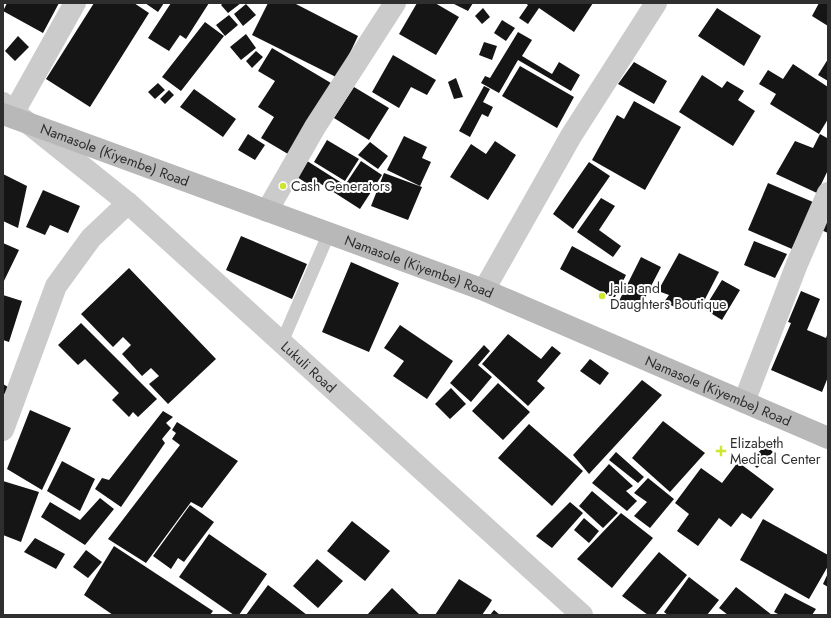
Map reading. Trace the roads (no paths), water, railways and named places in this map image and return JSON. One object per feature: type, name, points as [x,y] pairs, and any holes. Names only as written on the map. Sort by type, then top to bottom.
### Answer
[{"type":"main road","name":"Namasole (Kiyembe) Road","points":[[13,113],[267,211],[484,290],[828,438]]},
{"type":"street","points":[[13,113],[74,3]]},
{"type":"street","points":[[267,211],[315,127],[395,3]]},
{"type":"street","points":[[484,290],[571,136],[656,3]]},
{"type":"street","name":"Lukuli Road","points":[[13,113],[128,203],[582,615]]},
{"type":"street","points":[[744,402],[797,264],[828,193]]},
{"type":"street","points":[[3,430],[56,286],[91,238],[128,203]]},
{"type":"lane","points":[[282,342],[329,233]]},
{"type":"place","name":"Cash Generators","points":[[283,186]]},
{"type":"place","name":"Jalia and Daughters Boutique","points":[[602,296]]},
{"type":"place","name":"Elizabeth Medical Center","points":[[721,451]]}]
